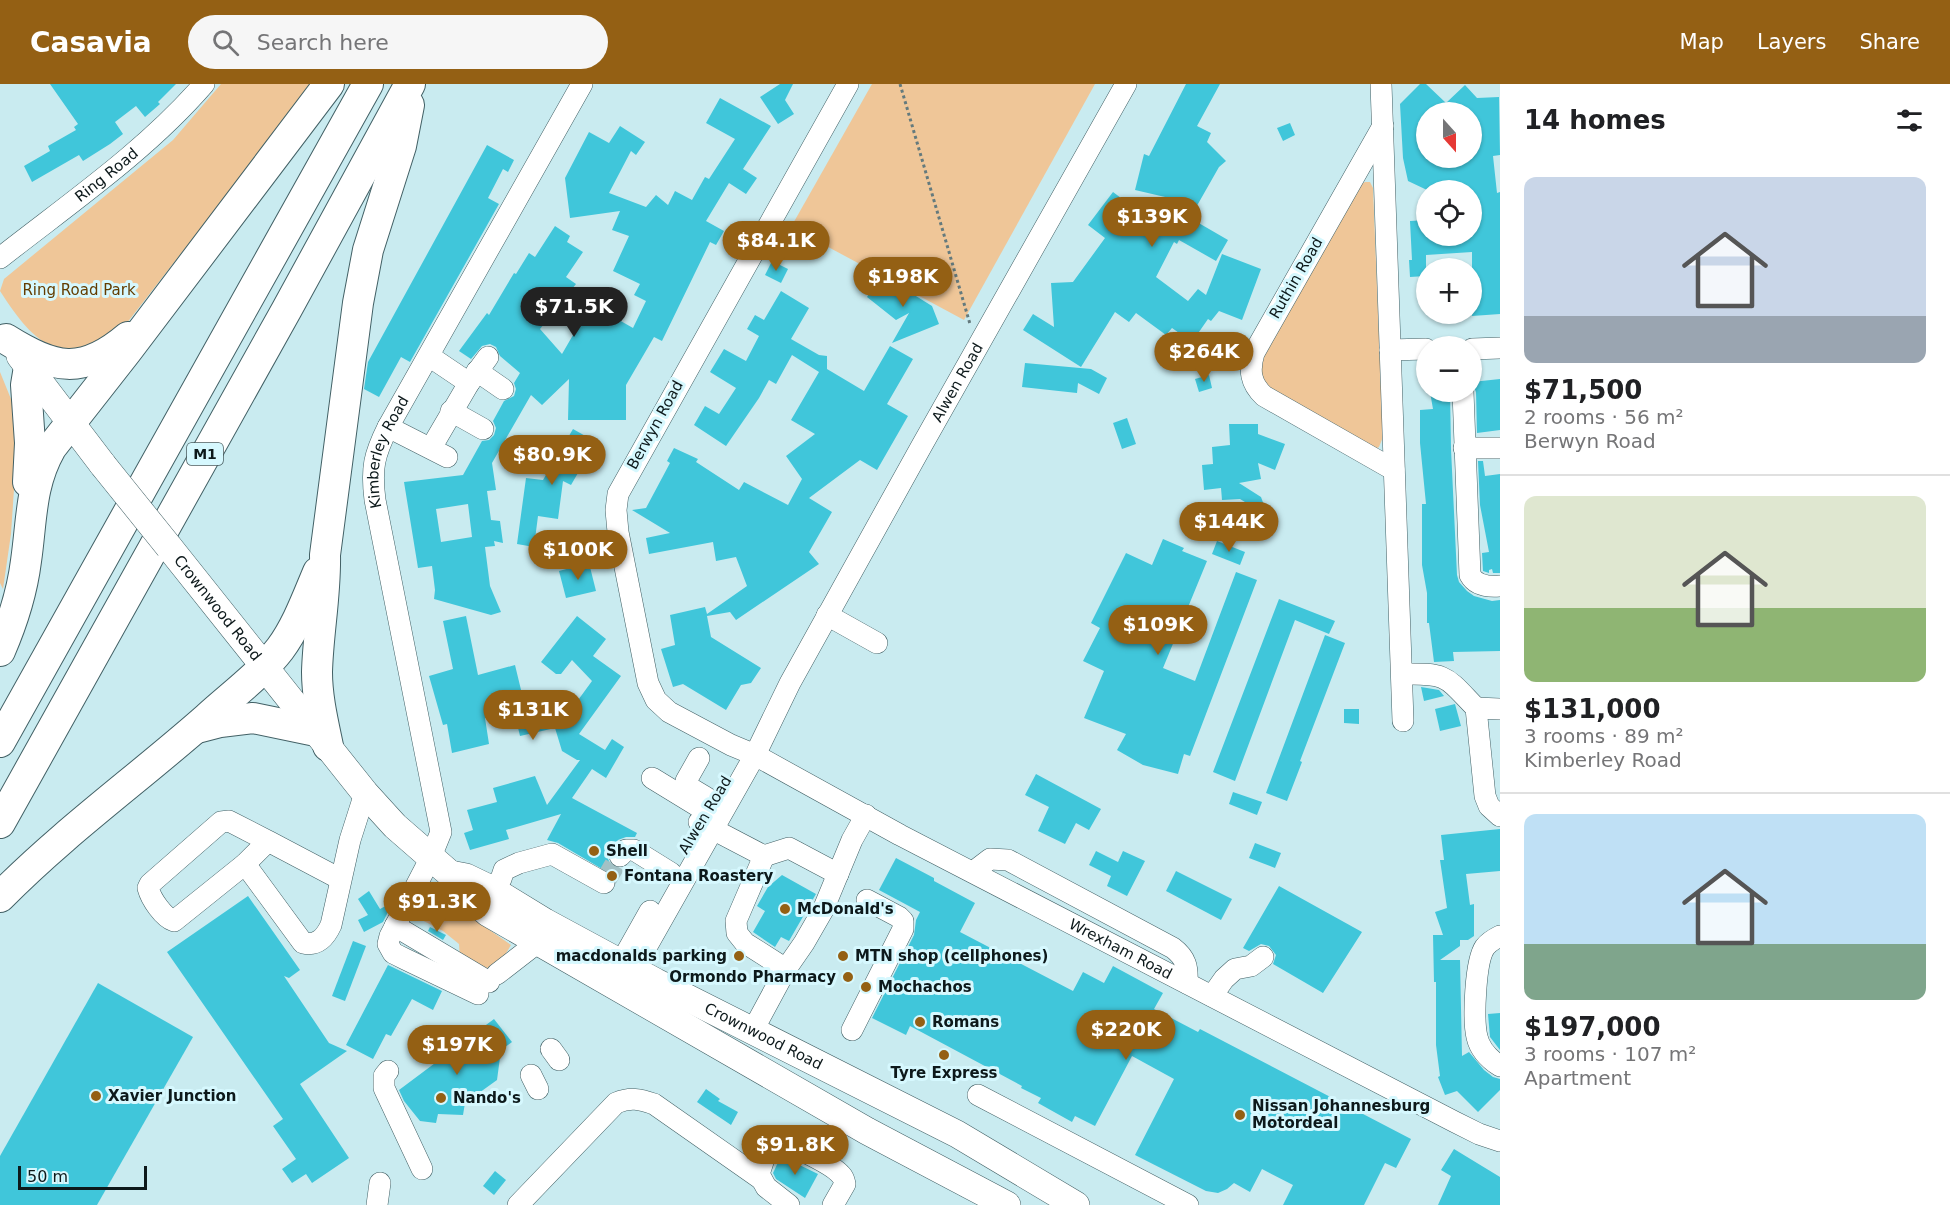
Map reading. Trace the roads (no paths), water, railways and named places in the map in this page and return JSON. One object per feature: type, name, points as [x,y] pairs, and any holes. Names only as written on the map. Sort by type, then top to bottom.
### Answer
[{"type":"highway","points":[[0,651],[20,596],[31,506],[42,463],[70,422],[329,84]]},
{"type":"highway","name":"M1","points":[[0,742],[368,84]]},
{"type":"highway","points":[[194,729],[220,722],[253,718],[322,739],[317,674],[326,584],[325,555],[360,293],[368,250],[401,146],[412,84]]},
{"type":"highway","name":"M1","points":[[0,823],[412,84]]},
{"type":"highway","points":[[3,335],[45,360],[74,364],[100,357],[154,315]]},
{"type":"highway","points":[[28,367],[26,385],[30,443],[28,482],[31,506]]},
{"type":"highway","points":[[0,897],[57,844],[194,729],[263,666],[279,649],[296,621],[325,555]]},
{"type":"main road","name":"Crownwood Road","points":[[3,335],[103,465],[365,793],[395,826],[488,913],[537,943],[752,1032],[957,1134],[1076,1205]]},
{"type":"main road","name":"Crownwood Road","points":[[440,866],[491,889],[545,922],[621,977],[867,1131],[1007,1205]]},
{"type":"street","name":"Ring Road","points":[[0,258],[138,149],[180,111],[204,84]]},
{"type":"street","name":"Kimberley Road","points":[[537,943],[488,983],[395,926],[440,866],[441,832],[372,477],[376,452],[388,427],[582,84]]},
{"type":"street","name":"Berwyn Road","points":[[750,752],[669,712],[660,705],[651,692],[618,532],[617,502],[624,481],[848,84]]},
{"type":"street","name":"Alwen Road","points":[[621,977],[671,873],[750,752],[790,683],[1126,84]]},
{"type":"street","points":[[1381,84],[1403,722]]},
{"type":"street","name":"Ruthin Road","points":[[1383,126],[1254,352],[1250,373],[1255,387],[1264,396],[1394,470]]},
{"type":"street","points":[[1482,349],[1500,348]]},
{"type":"street","points":[[1390,350],[1416,350]]},
{"type":"street","points":[[429,356],[478,370],[503,389]]},
{"type":"street","points":[[388,427],[439,452],[451,411],[478,370]]},
{"type":"street","points":[[1463,402],[1470,575],[1473,581],[1480,585],[1500,586]]},
{"type":"street","points":[[451,411],[483,429]]},
{"type":"street","points":[[1464,448],[1500,448]]},
{"type":"street","points":[[827,615],[877,643]]},
{"type":"street","points":[[1403,674],[1442,676],[1476,708],[1500,709]]},
{"type":"street","points":[[1476,708],[1485,796],[1493,811],[1500,816]]},
{"type":"street","name":"Wrexham Road","points":[[750,752],[973,872],[1455,1122],[1500,1142]]},
{"type":"street","points":[[699,758],[686,781],[707,816]]},
{"type":"street","points":[[652,778],[764,856]]},
{"type":"street","points":[[245,864],[303,943],[311,945],[319,942],[327,934],[331,925],[350,840],[365,793]]},
{"type":"street","points":[[752,1032],[786,969],[813,928],[852,840],[866,815]]},
{"type":"street","name":"Alwen Road","points":[[621,977],[707,816]]},
{"type":"street","points":[[268,841],[245,864],[174,921],[166,915],[149,891],[150,884],[221,822],[229,821],[268,841],[340,879]]},
{"type":"street","points":[[786,969],[745,943],[736,933],[736,921],[764,856],[789,848],[838,874]]},
{"type":"street","points":[[620,856],[626,850],[634,850],[671,873]]},
{"type":"street","points":[[491,889],[501,879],[504,870],[519,863],[552,854],[604,883]]},
{"type":"street","points":[[852,1030],[903,929],[903,921],[899,917],[867,900]]},
{"type":"street","points":[[1500,936],[1489,943],[1482,953],[1475,1010],[1477,1037],[1482,1049],[1500,1066]]},
{"type":"street","points":[[1212,996],[1224,979],[1235,969],[1251,966],[1263,957]]},
{"type":"street","points":[[387,1071],[384,1076],[384,1088],[422,1169]]},
{"type":"street","points":[[978,1095],[1188,1205]]},
{"type":"street","points":[[518,1205],[616,1103],[627,1098],[640,1099],[654,1104],[761,1179],[769,1190],[789,1205]]},
{"type":"street","points":[[761,1179],[760,1169],[773,1145],[779,1142],[785,1144],[808,1154],[842,1176],[845,1184],[833,1205]]},
{"type":"street","points":[[377,1205],[380,1183]]},
{"type":"tunnel","points":[[604,883],[620,856]]},
{"type":"place","name":"Shell","points":[[594,851]]},
{"type":"place","name":"Fontana Roastery","points":[[612,876]]},
{"type":"place","name":"McDonald's","points":[[785,909]]},
{"type":"place","name":"macdonalds parking","points":[[739,956]]},
{"type":"place","name":"MTN shop (cellphones)","points":[[843,956]]},
{"type":"place","name":"Ormondo Pharmacy","points":[[848,977]]},
{"type":"place","name":"Mochachos","points":[[866,987]]},
{"type":"place","name":"Romans","points":[[920,1022]]},
{"type":"place","name":"Tyre Express","points":[[944,1055]]},
{"type":"place","name":"Xavier Junction","points":[[96,1096]]},
{"type":"place","name":"Nando's","points":[[441,1098]]},
{"type":"place","name":"Nissan Johannesburg Motordeal","points":[[1240,1115]]},
{"type":"park label","name":"Ring Road Park","points":[[79,290]]}]
